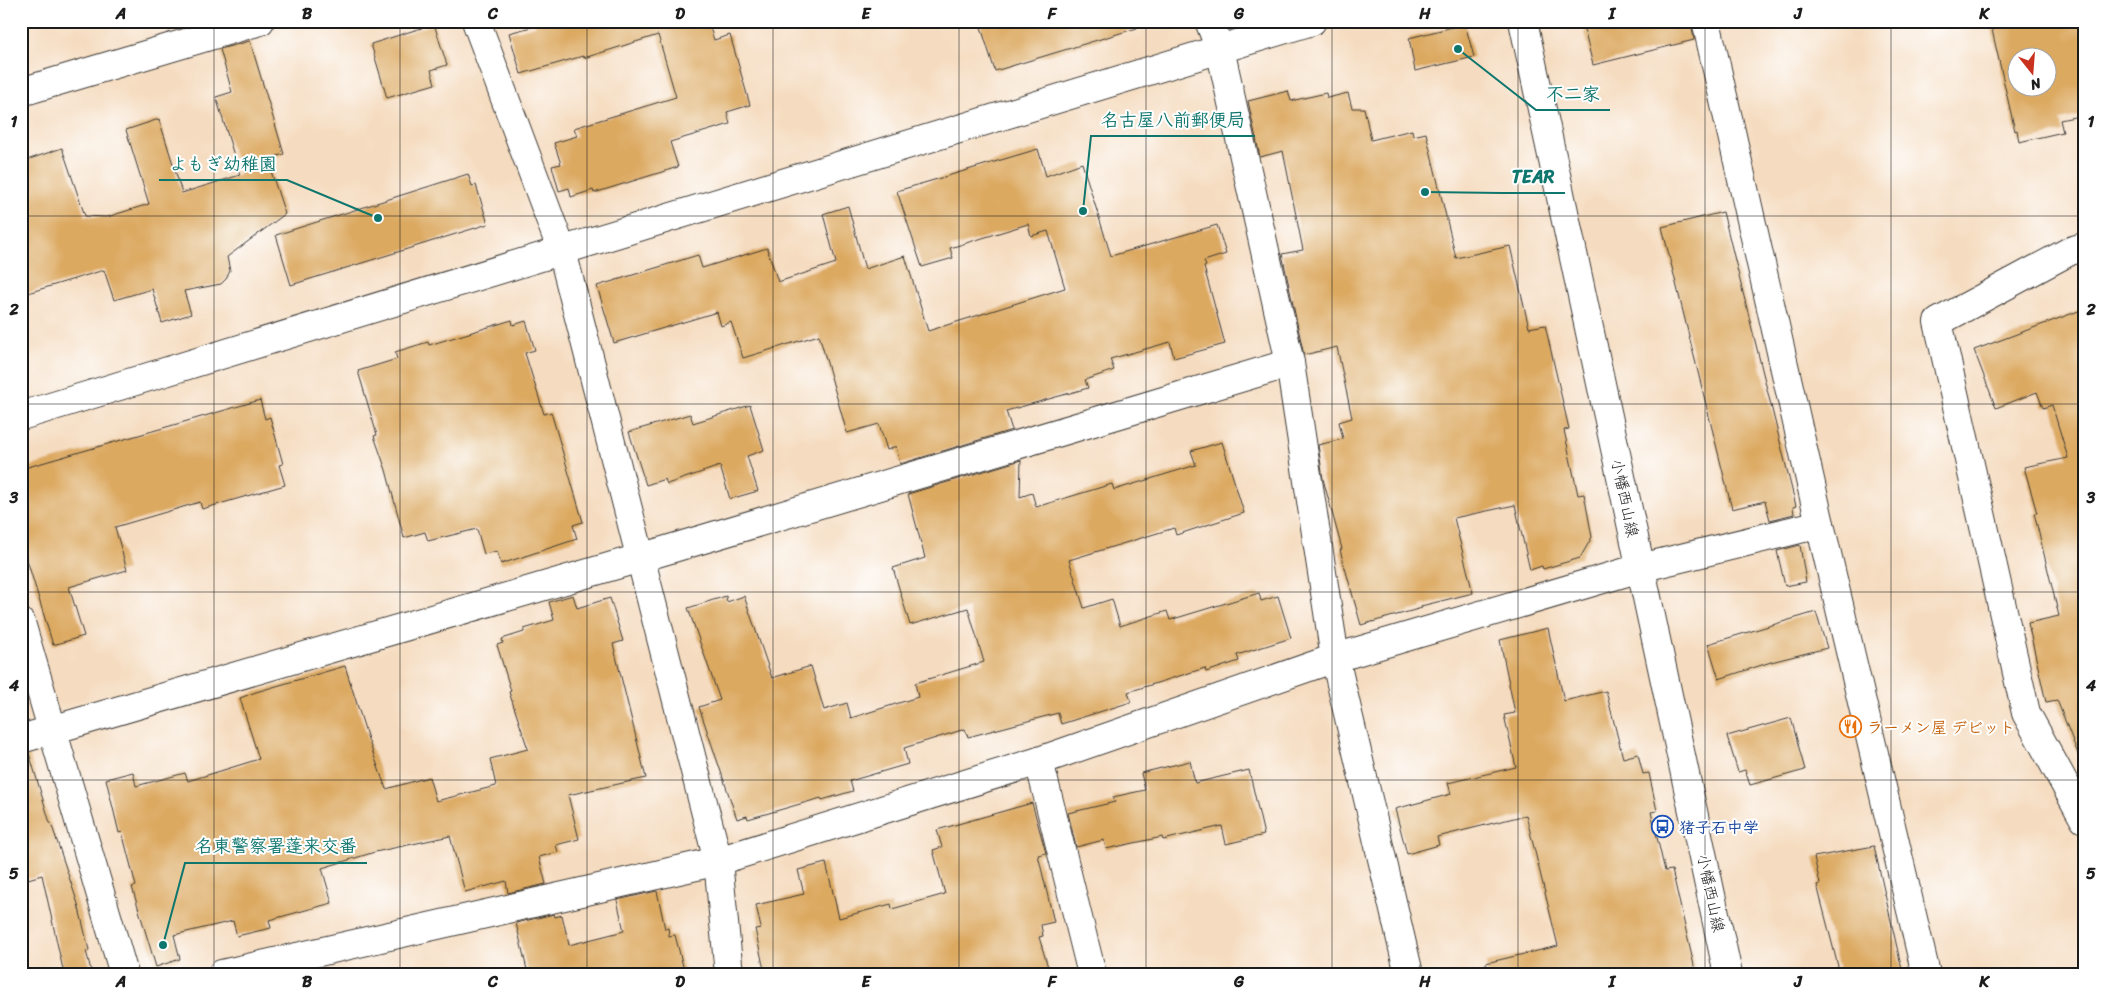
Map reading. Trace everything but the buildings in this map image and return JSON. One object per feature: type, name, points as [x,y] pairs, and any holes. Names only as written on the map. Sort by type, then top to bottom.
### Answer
[{"type":"street","points":[[21,92],[260,21]]},
{"type":"street","points":[[476,21],[562,251],[718,861],[729,974]]},
{"type":"street","points":[[1209,21],[1220,49],[1290,363],[1335,658],[1409,974]]},
{"type":"street","points":[[21,416],[1312,21]]},
{"type":"street","name":"小幡西山線","points":[[1523,21],[1728,974]]},
{"type":"street","points":[[1706,21],[1820,524],[1926,974]]},
{"type":"street","points":[[2084,247],[2070,251],[1938,322],[2026,713],[2075,783],[2084,819]]},
{"type":"street","points":[[21,739],[640,558],[1290,363]]},
{"type":"street","points":[[222,974],[718,861],[1039,761],[1335,658],[1640,568],[1820,524]]},
{"type":"street","points":[[21,622],[51,730],[124,974]]},
{"type":"street","points":[[1039,761],[1092,974]]},
{"type":"place","name":"不二家","points":[[1458,49]]},
{"type":"place","name":"TEAR","points":[[1425,192]]},
{"type":"place","name":"名古屋八前郵便局","points":[[1083,211]]},
{"type":"place","name":"よもぎ幼稚園","points":[[378,218]]},
{"type":"place","name":"ラーメン屋 デビット","points":[[1851,727]]},
{"type":"place","name":"猪子石中学","points":[[1663,827]]},
{"type":"place","name":"名東警察署蓬来交番","points":[[163,945]]}]
